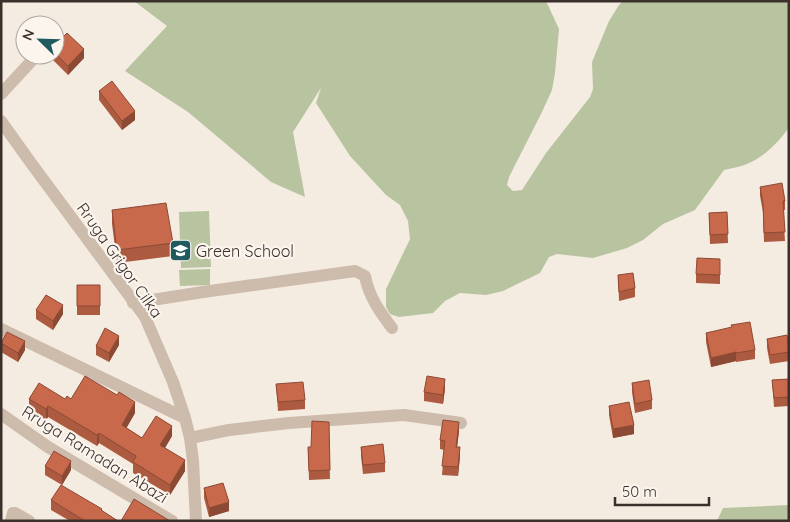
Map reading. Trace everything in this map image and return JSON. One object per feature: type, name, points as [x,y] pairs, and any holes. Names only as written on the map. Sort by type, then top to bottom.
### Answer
[{"type":"street","points":[[1,94],[29,65]]},
{"type":"street","name":"Rruga Grigor Cilka","points":[[1,122],[145,317],[173,382],[185,418],[193,462],[196,521]]},
{"type":"street","points":[[133,303],[355,271],[364,276],[370,296],[379,312],[392,328]]},
{"type":"street","points":[[1,329],[185,418]]},
{"type":"street","name":"Rruga Ramadan Abazi","points":[[1,414],[48,447],[172,521]]},
{"type":"street","points":[[190,438],[229,430],[289,423],[404,415],[462,422]]},
{"type":"street","points":[[11,521],[12,515],[15,513],[29,521]]},
{"type":"green space","points":[[134,1],[546,1],[559,29],[555,73],[552,90],[509,177],[507,185],[513,191],[522,190],[546,153],[590,97],[593,89],[592,62],[609,21],[623,1],[789,1],[789,127],[781,138],[759,158],[744,165],[724,170],[695,210],[663,224],[643,240],[627,248],[593,258],[557,254],[549,257],[540,273],[503,291],[486,295],[460,293],[445,301],[433,313],[399,317],[390,314],[386,307],[386,289],[410,239],[408,221],[400,205],[386,195],[350,156],[316,103],[321,88],[293,132],[305,197],[271,182],[188,112],[125,71],[167,26]]},
{"type":"green space","points":[[209,211],[211,267],[181,268],[179,212]]},
{"type":"green space","points":[[210,269],[210,285],[180,286],[179,270]]},
{"type":"green space","points":[[789,505],[789,521],[717,521],[723,508]]},
{"type":"building","points":[[67,33],[84,49],[68,66],[65,63],[65,35]]},
{"type":"building","points":[[112,81],[135,111],[122,121],[99,91]]},
{"type":"building","points":[[782,183],[785,201],[783,201],[785,232],[764,233],[763,203],[760,187]]},
{"type":"building","points":[[166,203],[173,243],[117,250],[112,210]]},
{"type":"building","points":[[727,212],[728,234],[710,235],[709,213]]},
{"type":"building","points":[[697,258],[720,259],[720,275],[696,274]]},
{"type":"building","points":[[633,273],[635,288],[619,292],[618,275]]},
{"type":"building","points":[[77,285],[100,285],[100,306],[77,306]]},
{"type":"building","points":[[46,295],[63,305],[53,321],[36,310]]},
{"type":"building","points":[[750,322],[755,350],[711,358],[706,333],[732,327],[731,325]]},
{"type":"building","points":[[105,328],[119,336],[109,353],[96,346]]},
{"type":"building","points":[[7,332],[25,341],[18,353],[1,343]]},
{"type":"building","points":[[787,335],[789,352],[770,355],[767,339]]},
{"type":"building","points":[[85,376],[117,395],[119,392],[135,402],[122,425],[142,438],[156,416],[172,426],[160,445],[185,460],[170,485],[133,462],[136,456],[99,433],[97,435],[48,406],[46,409],[29,399],[39,383],[65,399],[67,396],[71,399]]},
{"type":"building","points":[[427,376],[445,379],[443,395],[424,392]]},
{"type":"building","points":[[789,379],[789,397],[774,398],[772,380]]},
{"type":"building","points":[[649,380],[652,400],[635,404],[632,383]]},
{"type":"building","points":[[303,382],[305,400],[278,402],[276,384]]},
{"type":"building","points":[[629,402],[634,425],[613,429],[609,406]]},
{"type":"building","points":[[443,420],[459,422],[456,447],[460,447],[458,467],[442,466],[445,441],[440,440]]},
{"type":"building","points":[[312,421],[329,422],[330,470],[309,471],[308,447],[311,447]]},
{"type":"building","points":[[383,444],[385,463],[363,465],[361,447]]},
{"type":"building","points":[[54,451],[71,461],[62,476],[45,466]]},
{"type":"building","points":[[223,483],[229,502],[209,508],[204,488]]},
{"type":"building","points":[[61,485],[102,509],[118,521],[85,521],[51,500]]},
{"type":"building","points":[[134,499],[170,521],[121,521]]},
{"type":"place","name":"Green School","points":[[180,251]]}]
